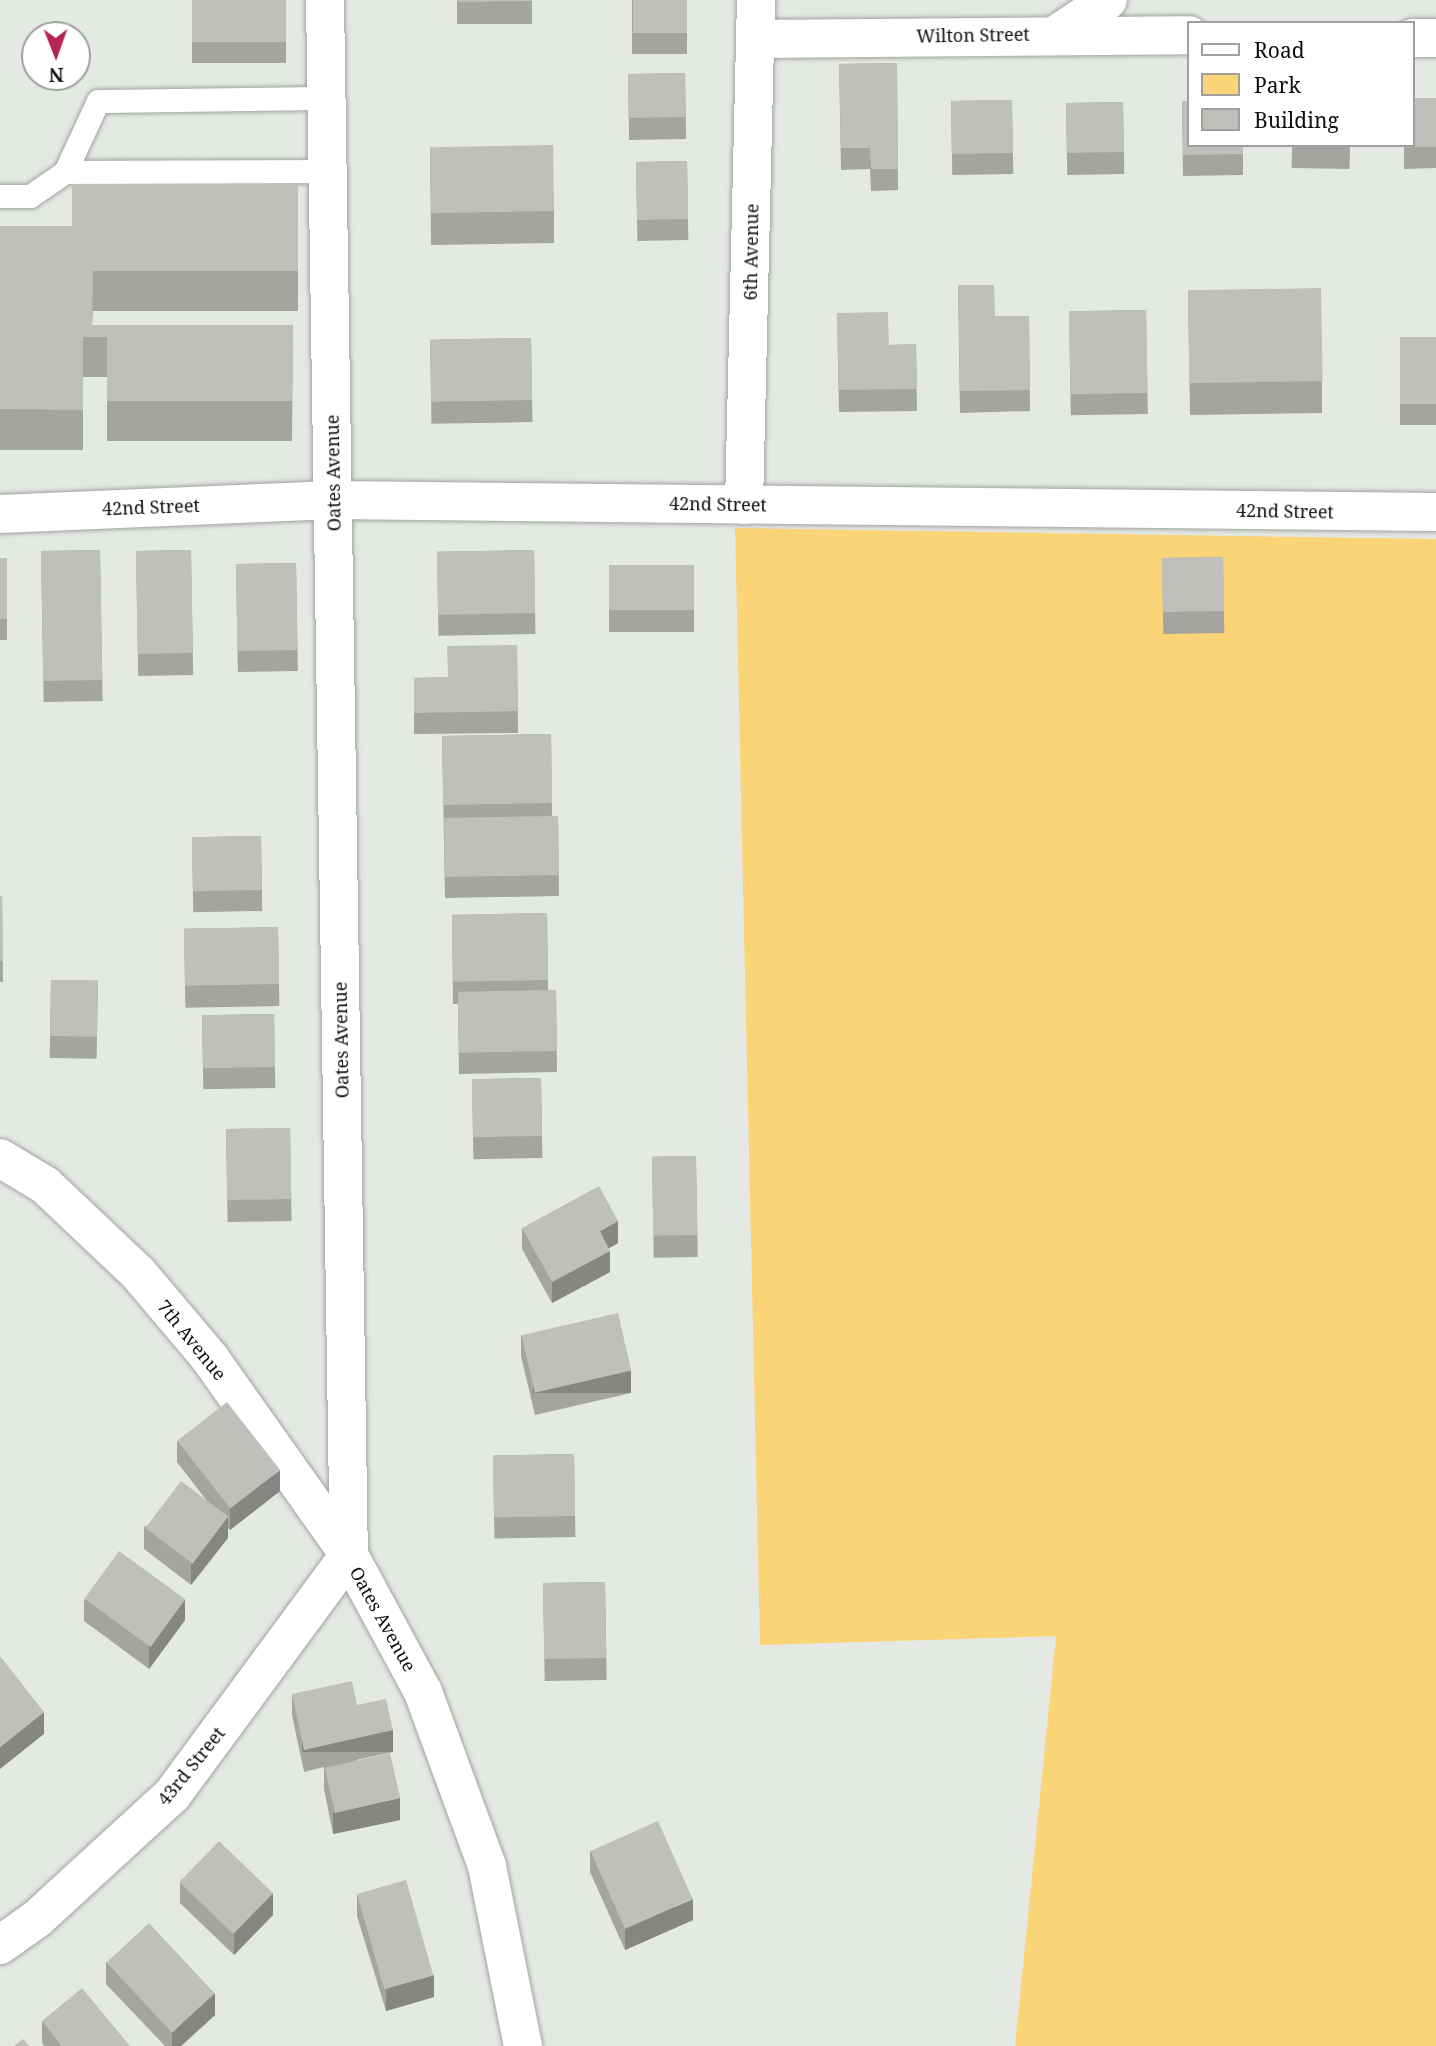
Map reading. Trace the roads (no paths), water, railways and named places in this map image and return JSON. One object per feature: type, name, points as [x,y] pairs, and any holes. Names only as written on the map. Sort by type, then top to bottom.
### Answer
[{"type":"street","name":"Oates Avenue","points":[[324,0],[349,1555],[423,1692],[487,1866],[523,2046]]},
{"type":"street","name":"6th Avenue","points":[[744,505],[756,0]]},
{"type":"street","points":[[1057,34],[1108,0]]},
{"type":"street","name":"Wilton Street","points":[[756,39],[1057,34],[1188,35]]},
{"type":"street","points":[[1415,38],[1436,38]]},
{"type":"street","name":"42nd Street","points":[[0,514],[333,500],[1436,513]]},
{"type":"street","name":"7th Avenue","points":[[0,1157],[45,1185],[138,1273],[209,1357],[349,1555]]},
{"type":"street","name":"43rd Street","points":[[0,1945],[38,1918],[172,1795],[349,1555]]},
{"type":"lane","points":[[0,196],[30,196],[65,172],[98,101],[326,98]]},
{"type":"lane","points":[[65,172],[327,171]]}]
